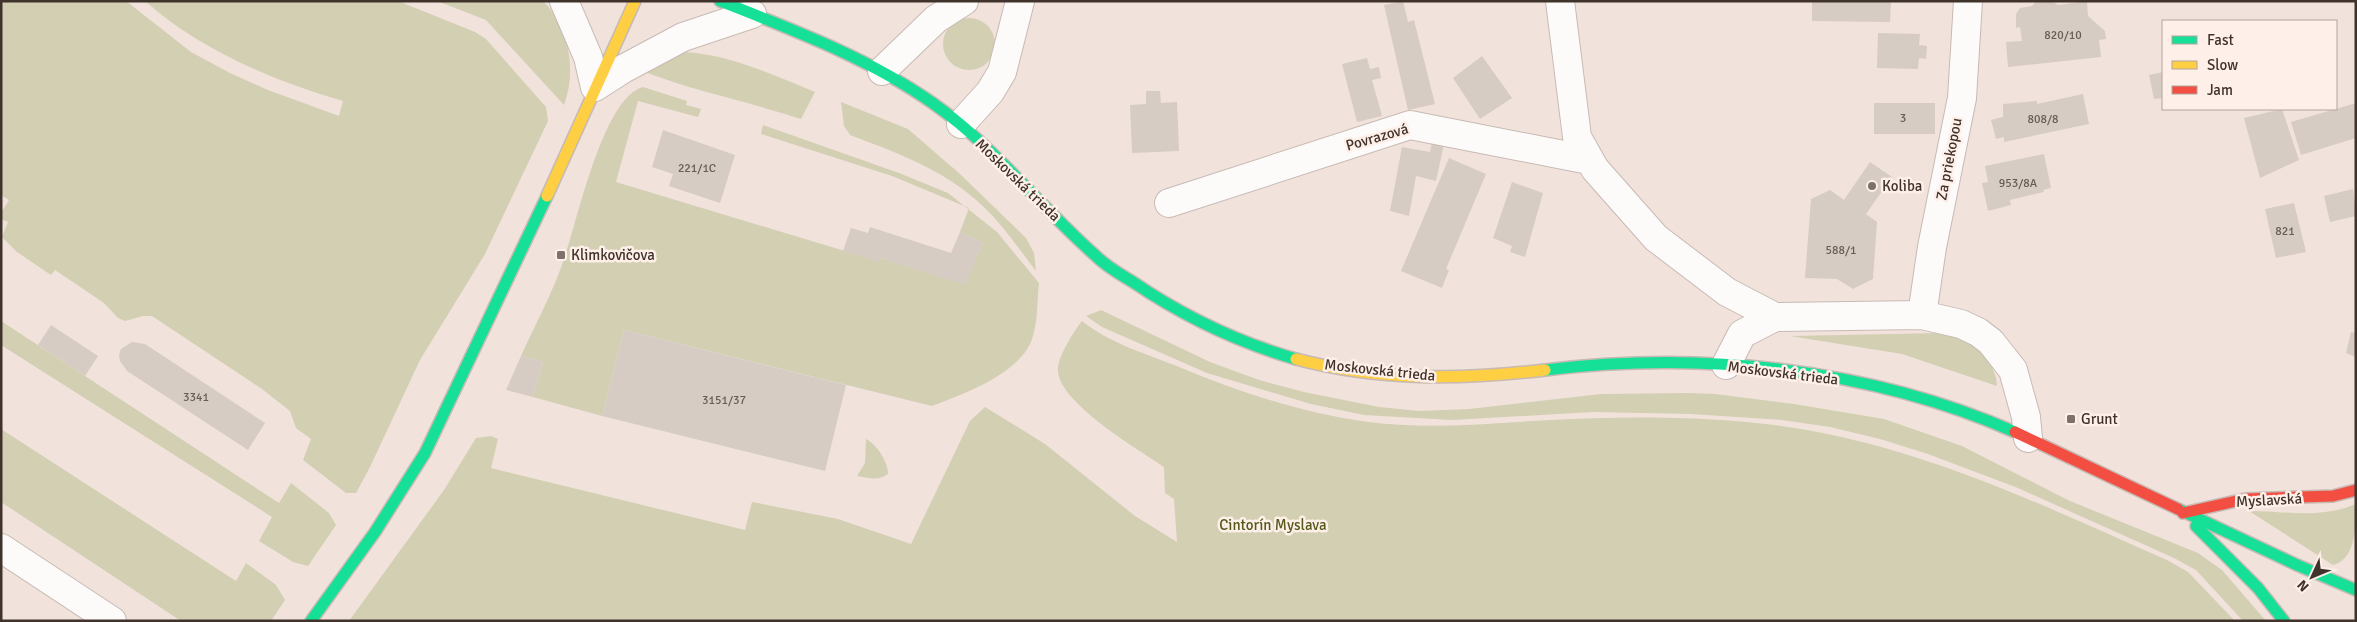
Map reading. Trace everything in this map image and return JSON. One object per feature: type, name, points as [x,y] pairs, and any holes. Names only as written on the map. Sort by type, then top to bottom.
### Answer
[{"type":"street","points":[[564,1],[582,40],[595,88]]},
{"type":"street","points":[[311,621],[375,532],[425,453],[522,251],[635,1]]},
{"type":"street","name":"Moskovská trieda","points":[[720,1],[882,71],[921,95],[961,124],[1099,260],[1164,304],[1235,337],[1296,359],[1350,370],[1417,378],[1478,377],[1633,362],[1726,365],[1786,371],[1883,386],[1963,412],[2028,438],[2326,580],[2356,590]]},
{"type":"street","points":[[882,71],[936,19],[964,1]]},
{"type":"street","points":[[1560,1],[1577,137],[1589,160],[1626,206],[1656,238],[1727,292],[1774,317]]},
{"type":"street","name":"Za priekopou","points":[[1922,315],[1932,247],[1962,98],[1968,1]]},
{"type":"street","points":[[961,124],[990,92],[1002,72],[1017,10]]},
{"type":"street","points":[[595,88],[623,69],[683,37],[752,14]]},
{"type":"street","name":"Povrazová","points":[[1169,203],[1410,125],[1589,160]]},
{"type":"street","points":[[1726,365],[1742,334],[1774,317],[1922,315],[1962,324],[1978,332],[2003,355],[2012,370],[2026,417],[2028,438]]},
{"type":"street","name":"Myslavská","points":[[2183,512],[2245,499],[2324,497],[2356,490]]},
{"type":"street","name":"Moskovská trieda","points":[[2183,512],[2258,588],[2284,621]]},
{"type":"street","points":[[1,548],[112,621]]},
{"type":"green space","points":[[1,1],[126,1],[191,52],[230,73],[268,90],[339,116],[343,101],[316,93],[238,62],[213,49],[166,19],[145,1],[398,1],[475,32],[486,39],[546,107],[548,121],[485,254],[420,360],[356,493],[346,493],[303,460],[311,439],[296,428],[290,411],[262,389],[152,316],[143,316],[125,321],[118,318],[104,303],[55,270],[51,275],[17,252],[2,237],[8,222],[1,219],[1,213],[9,200],[1,195]]},
{"type":"green space","points":[[437,1],[543,1],[559,23],[568,50],[570,78],[564,105],[486,20]]},
{"type":"green space","points":[[964,18],[974,18],[988,25],[995,39],[995,49],[988,63],[974,70],[964,70],[954,66],[947,59],[943,49],[943,39],[947,29],[954,22]]},
{"type":"green space","points":[[683,52],[734,61],[767,72],[815,92],[801,119],[680,84],[640,70]]},
{"type":"green space","points":[[643,87],[687,101],[686,105],[701,109],[698,117],[638,101],[616,182],[878,261],[880,258],[965,284],[983,243],[960,232],[969,209],[997,232],[1039,283],[1035,330],[1027,349],[1018,361],[991,380],[932,406],[624,330],[602,416],[533,397],[543,362],[521,356],[559,274],[603,137],[615,114],[628,96]]},
{"type":"green space","points":[[841,102],[908,129],[960,174],[1026,238],[1034,253],[1036,271],[990,213],[959,186],[925,166],[850,135],[844,126]]},
{"type":"green space","points":[[763,125],[899,173],[948,193],[964,206],[892,176],[761,134]]},
{"type":"green space","points":[[1101,310],[1210,362],[1259,380],[1304,392],[1379,407],[1419,411],[1469,409],[1601,394],[1689,393],[1715,394],[1794,404],[1884,419],[1962,446],[2070,501],[2198,553],[2222,570],[2266,621],[2243,621],[2196,570],[2174,558],[2018,488],[1928,454],[1880,439],[1830,427],[1782,420],[1690,414],[1593,412],[1452,420],[1364,415],[1311,404],[1207,373],[1102,327],[1086,316]]},
{"type":"green space","points":[[1,321],[279,503],[291,483],[329,513],[336,525],[308,566],[293,562],[259,541],[272,517],[1,345]]},
{"type":"green space","name":"Cintorín Myslava","points":[[1082,321],[1116,342],[1225,385],[1297,408],[1369,422],[1437,426],[1579,419],[1670,418],[1760,423],[1838,436],[1935,464],[1982,481],[2029,499],[2167,560],[2188,572],[2235,621],[349,621],[444,490],[476,438],[491,436],[498,439],[491,468],[745,530],[752,502],[838,519],[911,544],[970,421],[985,407],[1045,444],[1135,516],[1177,542],[1174,499],[1165,493],[1164,467],[1118,436],[1083,409],[1070,395],[1061,381],[1058,368],[1061,357]]},
{"type":"green space","points":[[1942,333],[1970,344],[1986,358],[1995,376],[1997,386],[1902,354],[1790,336]]},
{"type":"green space","points":[[1,429],[236,581],[246,563],[276,585],[285,600],[271,621],[181,621],[1,502]]},
{"type":"green space","points":[[866,439],[874,445],[884,459],[888,474],[881,478],[857,476],[865,463]]},
{"type":"green space","points":[[2356,504],[2354,539],[2351,548],[2347,556],[2333,565],[2249,511],[2317,513],[2343,509]]},
{"type":"building","points":[[1403,1],[1408,22],[1414,20],[1435,104],[1408,110],[1384,5]]},
{"type":"building","points":[[1812,1],[1891,1],[1890,22],[1812,21]]},
{"type":"building","points":[[2036,1],[2052,1],[2058,5],[2087,1],[2088,16],[2105,31],[2106,39],[2099,40],[2101,57],[2008,67],[2006,42],[2022,41],[2020,27],[2016,28],[2016,14],[2020,8],[2032,6]]},
{"type":"building","points":[[1878,33],[1920,34],[1919,45],[1927,46],[1926,59],[1919,58],[1918,69],[1877,68]]},
{"type":"building","points":[[1482,56],[1512,98],[1480,119],[1453,78]]},
{"type":"building","points":[[1367,58],[1370,69],[1379,67],[1381,78],[1372,80],[1382,116],[1357,122],[1342,64]]},
{"type":"building","points":[[2162,72],[2162,98],[2154,99],[2149,75]]},
{"type":"building","points":[[1146,91],[1160,91],[1161,103],[1177,102],[1179,151],[1132,153],[1130,105],[1146,104]]},
{"type":"building","points":[[2083,94],[2089,124],[2004,142],[2004,137],[1996,139],[1991,120],[2003,117],[2003,104],[2037,101],[2037,104]]},
{"type":"building","points":[[1874,103],[1935,103],[1935,134],[1874,134]]},
{"type":"building","points":[[2356,103],[2356,138],[2301,155],[2291,122]]},
{"type":"building","points":[[2282,110],[2299,160],[2260,178],[2244,118]]},
{"type":"building","points":[[663,130],[735,155],[720,203],[669,186],[673,174],[652,167]]},
{"type":"building","points":[[1432,142],[1444,144],[1436,181],[1416,176],[1409,216],[1390,211],[1402,147],[1430,152]]},
{"type":"building","points":[[2044,154],[2051,188],[2043,190],[2044,192],[2010,200],[2011,205],[1988,211],[1982,183],[1988,182],[1985,166]]},
{"type":"building","points":[[1449,158],[1486,174],[1446,269],[1449,270],[1442,288],[1401,271]]},
{"type":"building","points":[[1870,162],[1892,177],[1866,214],[1877,222],[1873,279],[1853,289],[1837,279],[1805,278],[1811,199],[1830,190],[1844,200]]},
{"type":"building","points":[[1512,182],[1543,193],[1525,257],[1510,252],[1512,246],[1493,238]]},
{"type":"building","points":[[2353,189],[2356,216],[2330,222],[2324,196]]},
{"type":"building","points":[[2294,203],[2306,252],[2276,258],[2265,209]]},
{"type":"building","points":[[870,227],[951,253],[960,232],[983,243],[965,285],[880,258],[879,262],[843,251],[851,228],[868,233]]},
{"type":"building","points":[[51,325],[98,356],[85,376],[38,345]]},
{"type":"building","points":[[624,330],[846,385],[825,471],[602,416]]},
{"type":"building","points":[[2351,332],[2356,333],[2356,357],[2346,353]]},
{"type":"building","points":[[132,342],[145,344],[265,423],[248,450],[127,371],[120,361],[119,355],[121,349]]},
{"type":"building","points":[[521,356],[543,362],[533,397],[506,390]]},
{"type":"traffic: fast","points":[[720,1],[830,46],[909,88],[934,104],[977,139],[1075,237],[1109,267],[1171,306],[1211,327],[1253,345],[1296,359]]},
{"type":"traffic: fast","points":[[311,621],[375,532],[425,453],[547,196]]},
{"type":"traffic: fast","points":[[1545,370],[1665,363],[1725,364],[1785,370],[1844,379],[1902,393],[1959,410],[2015,432]]},
{"type":"traffic: fast","points":[[2178,509],[2297,565],[2356,590]]},
{"type":"traffic: fast","points":[[2196,526],[2258,588],[2284,621]]},
{"type":"traffic: slow","points":[[547,196],[635,1]]},
{"type":"traffic: slow","points":[[1296,359],[1358,371],[1420,377],[1482,376],[1545,370]]},
{"type":"traffic: jam","points":[[2015,432],[2178,509]]},
{"type":"traffic: jam","points":[[2183,513],[2245,499],[2333,496],[2356,490]]},
{"type":"place","name":"Koliba","points":[[1872,186]]},
{"type":"place","name":"Klimkovičova","points":[[561,255]]},
{"type":"place","name":"Grunt","points":[[2071,419]]}]
